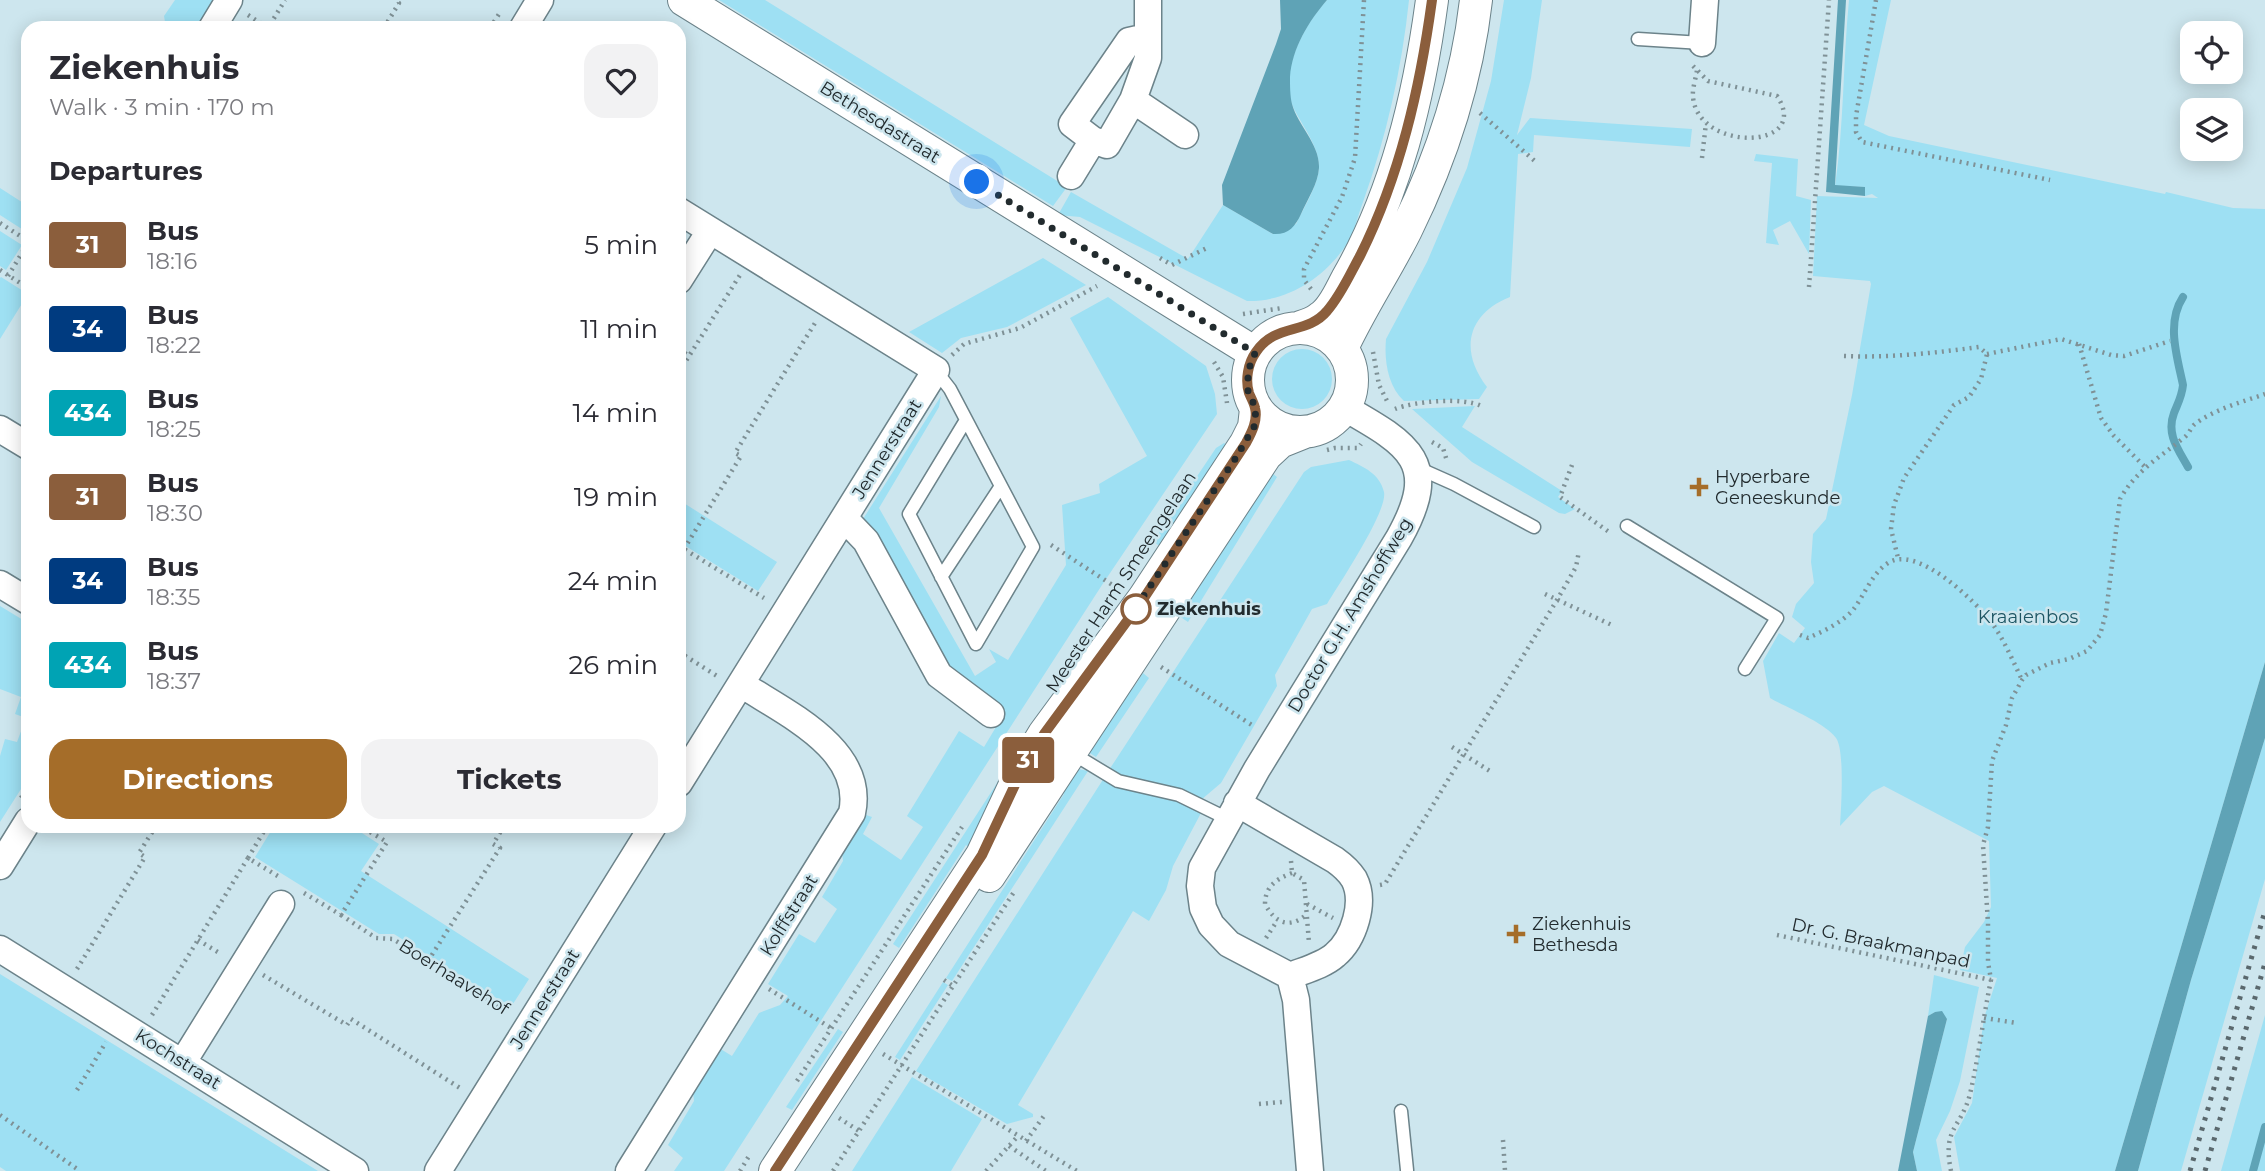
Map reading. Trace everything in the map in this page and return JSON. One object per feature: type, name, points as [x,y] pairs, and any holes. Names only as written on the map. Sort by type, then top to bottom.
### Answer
[{"type":"street","points":[[216,21],[229,0]]},
{"type":"street","points":[[527,21],[540,0]]},
{"type":"street","name":"Bethesdastraat","points":[[684,0],[1255,353]]},
{"type":"street","points":[[1147,37],[1129,41],[1072,124],[1093,140],[1107,145],[1133,100],[1147,58],[1148,0]]},
{"type":"street","points":[[1299,310],[1321,318],[1334,302],[1364,248],[1388,194],[1416,93],[1432,0]]},
{"type":"street","points":[[1342,348],[1406,230],[1437,156],[1451,118],[1476,0]]},
{"type":"street","points":[[1693,51],[1705,0]]},
{"type":"street","points":[[1133,100],[1185,135]]},
{"type":"street","points":[[1071,176],[1093,140]]},
{"type":"street","points":[[686,216],[936,370]]},
{"type":"street","points":[[686,268],[710,231]]},
{"type":"street","points":[[1299,310],[1342,348],[1350,362],[1353,377],[1345,408],[1334,420],[1321,428],[1291,432],[1242,410],[1248,391],[1248,371],[1255,353],[1267,339],[1283,330],[1299,310]]},
{"type":"street","name":"Jennerstraat","points":[[686,772],[936,370]]},
{"type":"street","points":[[1345,408],[1373,424],[1400,445],[1418,468]]},
{"type":"street","name":"Meester Harm Smeengelaan","points":[[798,1171],[847,1123],[1057,743],[1144,598],[1246,443],[1254,427],[1242,410]]},
{"type":"street","points":[[0,429],[21,442]]},
{"type":"street","name":"Meester Harm Smeengelaan","points":[[764,1160],[982,855],[1021,772],[1057,743],[1266,455],[1280,442],[1305,432]]},
{"type":"street","name":"Doctor G.H. Amshoffweg","points":[[1301,972],[1230,944],[1212,925],[1203,908],[1200,886],[1202,868],[1233,811],[1412,513],[1420,487],[1418,468]]},
{"type":"street","points":[[844,518],[866,541],[939,675],[991,714]]},
{"type":"street","points":[[0,584],[21,597]]},
{"type":"street","name":"Kolffstraat","points":[[629,1171],[852,813],[855,798],[853,786],[835,751],[821,737],[739,687]]},
{"type":"street","points":[[1233,811],[1288,832],[1346,869],[1355,881],[1358,911],[1346,943],[1334,956],[1301,972],[1296,1000],[1310,1171]]},
{"type":"street","points":[[0,866],[21,832]]},
{"type":"street","name":"Jennerstraat","points":[[438,1171],[649,833]]},
{"type":"street","points":[[183,1062],[286,895]]},
{"type":"street","name":"Kochstraat","points":[[0,949],[355,1171]]},
{"type":"lane","points":[[1638,39],[1693,51]]},
{"type":"lane","points":[[936,370],[950,388],[1033,547],[976,644],[909,514],[966,420]]},
{"type":"lane","points":[[1418,468],[1534,527]]},
{"type":"lane","points":[[942,577],[1001,485]]},
{"type":"lane","points":[[1627,526],[1777,618],[1745,669]]},
{"type":"lane","points":[[1057,743],[1118,781],[1233,811]]},
{"type":"lane","points":[[1401,1111],[1405,1170]]},
{"type":"path","points":[[272,21],[285,0]]},
{"type":"path","points":[[388,21],[400,3],[396,0]]},
{"type":"path","points":[[1314,292],[1304,279],[1304,269],[1342,197],[1354,158],[1364,0]]},
{"type":"path","points":[[1809,287],[1829,0]]},
{"type":"path","points":[[1876,0],[1856,116],[1856,132],[1862,142],[2050,180]]},
{"type":"path","points":[[1693,51],[1697,70],[1693,98],[1706,122],[1717,131],[1734,137],[1769,136],[1777,131],[1784,119],[1785,107],[1777,96],[1708,81],[1697,70]]},
{"type":"path","points":[[1474,108],[1537,163]]},
{"type":"path","points":[[1702,158],[1706,122]]},
{"type":"path","points":[[0,223],[21,237]]},
{"type":"path","points":[[8,276],[21,254]]},
{"type":"path","points":[[686,361],[751,256]]},
{"type":"path","points":[[936,370],[964,344],[1020,328],[1093,289],[1102,283],[1112,267]]},
{"type":"path","points":[[0,270],[21,284]]},
{"type":"path","points":[[1242,410],[1227,390],[1213,360],[1244,312],[1299,310],[1321,283]]},
{"type":"path","points":[[686,540],[741,457],[735,453],[828,303]]},
{"type":"path","points":[[1987,354],[2061,339],[2111,355],[2124,356],[2170,341]]},
{"type":"path","points":[[2080,344],[2101,418],[2114,436],[2145,467]]},
{"type":"path","points":[[1844,356],[1880,358],[1945,353],[1979,347],[1987,354]]},
{"type":"path","points":[[1898,558],[1891,529],[1894,505],[1903,478],[1954,405],[1969,397],[1981,379],[1987,354]]},
{"type":"path","points":[[1991,980],[1983,845],[1988,827],[1992,761],[2012,698],[2026,675],[2050,663],[2087,651],[2100,635],[2106,613],[2120,499],[2128,484],[2166,449],[2188,434],[2194,425],[2265,394]]},
{"type":"path","points":[[1395,409],[1407,404],[1471,401],[1481,406]]},
{"type":"path","points":[[1359,448],[1367,453]]},
{"type":"path","points":[[1572,465],[1560,497],[1613,534],[1620,523],[1627,526]]},
{"type":"path","name":"Meester Harm Smeengelaan","points":[[1033,547],[1052,545],[1119,586],[1110,600]]},
{"type":"path","points":[[686,551],[786,611]]},
{"type":"path","points":[[1357,891],[1385,884],[1557,600],[1576,567],[1579,551]]},
{"type":"path","points":[[1800,635],[1808,638],[1835,625],[1853,610],[1886,563],[1898,558],[1910,559],[1927,566],[1960,591],[1991,622],[2022,680]]},
{"type":"path","points":[[1545,594],[1615,626]]},
{"type":"path","points":[[686,656],[739,687]]},
{"type":"path","points":[[1161,667],[1257,728],[1251,738]]},
{"type":"path","points":[[1452,747],[1493,773]]},
{"type":"path","points":[[796,1084],[969,817]]},
{"type":"path","points":[[1288,832],[1292,873]]},
{"type":"path","points":[[65,989],[145,857],[139,853],[152,833]]},
{"type":"path","points":[[77,1090],[129,1029],[263,833]]},
{"type":"path","points":[[341,915],[387,842],[372,833]]},
{"type":"path","points":[[428,961],[500,848],[493,844],[500,833]]},
{"type":"path","name":"Boerhaavehof","points":[[248,858],[286,895],[341,915],[376,938],[393,939],[529,1025]]},
{"type":"path","points":[[1292,873],[1304,880],[1307,915],[1301,972]]},
{"type":"path","points":[[1292,873],[1273,882],[1265,895],[1265,904],[1277,920],[1284,924],[1298,922],[1307,915]]},
{"type":"path","name":"Dr. G. Braakmanpad","points":[[1777,935],[1991,980],[1970,1095],[1950,1135],[1948,1147],[1951,1171]]},
{"type":"path","points":[[244,963],[347,1025],[351,1019],[482,1101]]},
{"type":"path","points":[[944,980],[953,986]]},
{"type":"path","points":[[786,999],[831,1028]]},
{"type":"path","points":[[1984,1018],[2017,1023]]},
{"type":"path","points":[[833,1171],[847,1123],[901,1065],[1077,1171]]},
{"type":"path","points":[[1026,1141],[1046,1112]]},
{"type":"path","points":[[0,1115],[80,1171]]},
{"type":"path","points":[[986,1171],[1018,1136]]},
{"type":"path","points":[[1503,1140],[1506,1171]]},
{"type":"path","points":[[1009,1146],[1046,1171]]},
{"type":"path","points":[[740,1171],[764,1160]]},
{"type":"green space","points":[[175,0],[214,0],[202,21],[165,21],[164,16]]},
{"type":"green space","points":[[719,0],[765,0],[1067,187],[1053,206]]},
{"type":"green space","points":[[1327,0],[1409,0],[1386,128],[1355,227],[1339,255],[1317,276],[1305,285],[1277,297],[1247,301],[1080,217],[1058,215],[1071,192],[1188,259],[1223,205],[1273,234],[1296,224],[1313,190],[1319,161],[1294,109],[1289,81],[1291,66],[1302,36]]},
{"type":"green space","points":[[1504,0],[1542,0],[1531,78],[1517,135],[1530,118],[1692,129],[1690,147],[1534,135],[1533,152],[1518,154],[1510,297],[1484,313],[1476,323],[1472,335],[1473,360],[1487,387],[1479,399],[1404,401],[1394,388],[1388,373],[1386,339],[1427,262],[1467,168],[1491,81]]},
{"type":"green space","name":"Kraaienbos","points":[[1849,0],[1891,0],[1864,125],[1889,136],[2165,194],[2166,192],[2233,208],[2265,209],[2265,662],[2115,1171],[1960,1171],[1954,1137],[1972,1103],[1984,1018],[1997,978],[1960,970],[1965,947],[1984,922],[1991,907],[1989,841],[1884,786],[1872,792],[1840,826],[1841,754],[1836,738],[1815,721],[1770,698],[1763,661],[1779,633],[1794,643],[1805,628],[1792,617],[1796,604],[1814,583],[1811,562],[1813,534],[1826,519],[1852,395],[1871,284],[1870,281],[1813,276],[1817,196],[1878,198],[1872,194],[1865,196],[1865,187],[1835,186]]},
{"type":"green space","points":[[1756,154],[1798,159],[1796,196],[1811,200],[1809,254],[1790,221],[1773,230],[1779,245],[1766,243],[1772,163],[1754,161]]},
{"type":"green space","points":[[0,188],[21,202],[21,228],[0,215]]},
{"type":"green space","points":[[0,231],[21,247],[6,270],[0,266]]},
{"type":"green space","points":[[1043,258],[1086,285],[1007,327],[961,338],[942,353],[909,332]]},
{"type":"green space","points":[[0,278],[21,290],[21,305],[0,339]]},
{"type":"green space","points":[[1108,297],[1206,366],[1215,394],[1217,414],[1102,585],[724,1171],[674,1171],[683,1158],[668,1145],[694,1101],[693,1092],[719,1048],[732,1056],[759,1013],[780,1005],[788,996],[768,984],[799,934],[815,943],[837,909],[822,897],[843,861],[842,851],[862,819],[866,815],[872,817],[863,834],[901,860],[923,827],[907,816],[959,731],[984,747],[1002,717],[941,668],[863,519],[941,396],[939,407],[879,508],[975,676],[996,662],[989,649],[1008,660],[1066,565],[1062,505],[1100,493],[1099,484],[1147,456],[1070,318]]},
{"type":"green space","points":[[1302,349],[1319,354],[1327,362],[1332,379],[1327,396],[1319,404],[1302,409],[1285,404],[1277,396],[1272,379],[1277,362],[1285,354]]},
{"type":"green space","points":[[1475,406],[1462,427],[1562,491],[1558,497],[1575,509],[1565,514],[1559,513],[1472,462],[1412,409]]},
{"type":"green space","points":[[1224,443],[1234,450],[1160,546],[1153,542],[1216,448]]},
{"type":"green space","points":[[1349,460],[1371,472],[1379,480],[1384,492],[1378,515],[1362,548],[1327,604],[1312,609],[1275,675],[1277,686],[1221,783],[1201,800],[1119,777],[1109,770],[1304,472],[1311,467]]},
{"type":"green space","points":[[1268,470],[1277,477],[1188,622],[1179,616],[1229,528]]},
{"type":"green space","points":[[686,504],[777,562],[758,591],[686,546]]},
{"type":"green space","points":[[0,606],[21,619],[21,697],[0,689]]},
{"type":"green space","points":[[1143,673],[1149,678],[1096,757],[1085,750],[1129,693]]},
{"type":"green space","points":[[21,697],[21,716],[15,714]]},
{"type":"green space","points":[[21,731],[21,789],[0,822],[0,756],[5,739],[17,742]]},
{"type":"green space","points":[[1030,732],[974,851],[966,845],[899,948],[893,944]]},
{"type":"green space","points":[[2265,738],[2265,879],[2181,1171],[2138,1171],[2191,980]]},
{"type":"green space","points":[[1074,768],[1088,771],[952,981],[946,978],[1064,794],[1058,789]]},
{"type":"green space","points":[[1104,778],[1188,802],[1201,813],[1173,866],[1166,890],[1149,921],[1133,911],[1018,1105],[1033,1114],[1033,1117],[1007,1124],[916,1071]]},
{"type":"green space","points":[[270,833],[362,833],[379,844],[361,871],[529,979],[511,1007],[394,934],[379,934],[255,857]]},
{"type":"green space","points":[[0,974],[318,1171],[6,1171],[0,1167]]},
{"type":"green space","points":[[1934,975],[1979,987],[1960,1081],[1936,1140],[1942,1171],[1917,1171],[1913,1152],[1947,1019],[1935,1012],[1928,1016]]},
{"type":"green space","points":[[943,982],[948,985],[900,1060],[895,1057]]},
{"type":"green space","points":[[2265,1015],[2265,1171],[2221,1171]]},
{"type":"green space","points":[[838,1029],[843,1032],[792,1110],[786,1107]]},
{"type":"green space","points":[[912,1077],[982,1119],[951,1171],[852,1171]]},
{"type":"shaded area","points":[[1280,0],[1327,0],[1302,36],[1291,66],[1290,77],[1292,104],[1316,151],[1318,174],[1296,223],[1287,232],[1273,234],[1223,205],[1222,185],[1281,29]]},
{"type":"shaded area","points":[[1838,0],[1846,0],[1835,185],[1865,187],[1865,196],[1826,192]]},
{"type":"shaded area","points":[[2265,662],[2265,738],[2191,980],[2138,1171],[2115,1171]]},
{"type":"shaded area","points":[[1942,1011],[1947,1019],[1913,1152],[1917,1171],[1898,1171],[1928,1016]]},
{"type":"waterway","points":[[2183,297],[2178,307],[2174,329],[2183,385],[2171,428],[2174,441],[2188,467]]},
{"type":"waterway","points":[[2253,1171],[2265,1127]]},
{"type":"railway","points":[[2190,1171],[2265,911]]},
{"type":"railway","points":[[2205,1171],[2265,963]]},
{"type":"bus line","name":"31","points":[[775,1171],[982,855],[1021,772],[1044,734],[1144,598],[1246,443],[1254,427],[1256,409],[1248,391],[1248,371],[1255,353],[1267,339],[1283,330],[1301,327],[1321,318],[1354,268],[1388,194],[1399,159],[1416,93],[1432,0]]},
{"type":"place","name":"Hyperbare Geneeskunde","points":[[1699,487]]},
{"type":"place","name":"Ziekenhuis","points":[[1136,609]]},
{"type":"place","name":"Ziekenhuis Bethesda","points":[[1516,934]]},
{"type":"route","points":[[977,182],[1255,353],[1248,371],[1248,391],[1256,409],[1254,427],[1129,618],[1136,609]]}]
